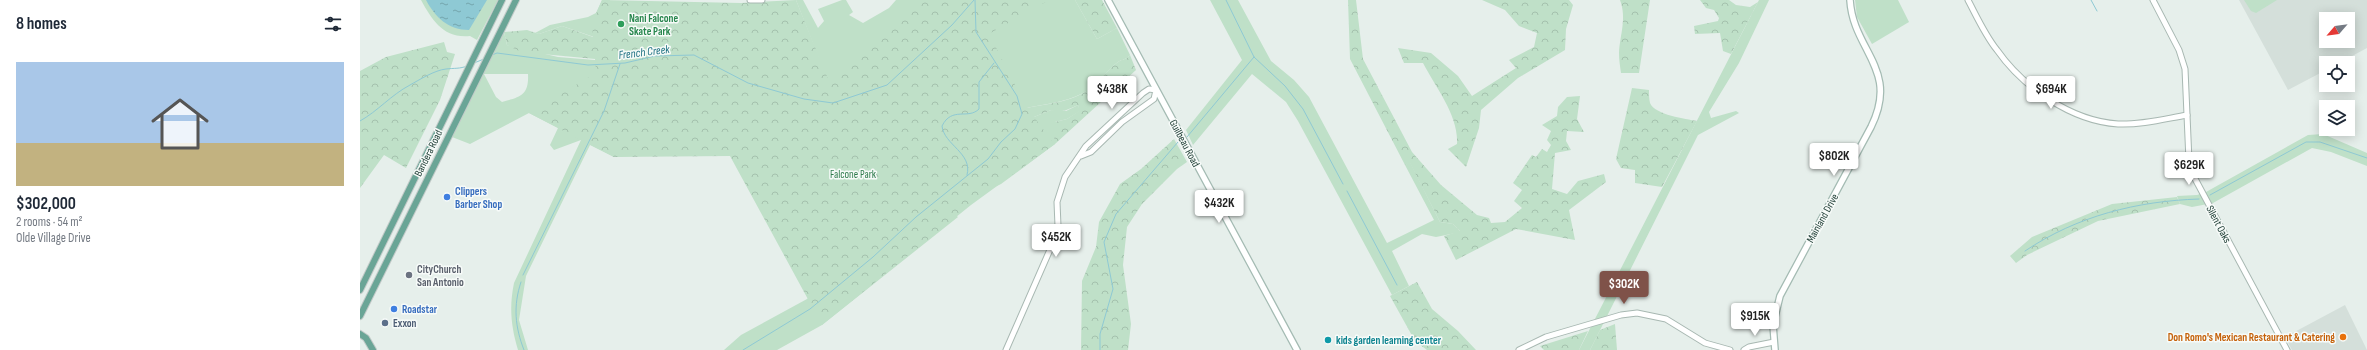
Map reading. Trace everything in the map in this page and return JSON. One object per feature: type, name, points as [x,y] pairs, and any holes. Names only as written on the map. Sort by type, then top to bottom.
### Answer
[{"type":"main road","name":"Bandera Road","points":[[360,290],[502,0]]},
{"type":"main road","name":"Bandera Road","points":[[360,316],[479,72],[516,0]]},
{"type":"main road","name":"Guilbeau Road","points":[[1108,0],[1297,350]]},
{"type":"main road","name":"Mainland Drive","points":[[1775,350],[1775,314],[1783,290],[1872,127],[1879,110],[1881,89],[1879,74],[1854,23],[1850,0]]},
{"type":"main road","points":[[453,99],[464,104]]},
{"type":"main road","points":[[360,334],[366,338],[373,350]]},
{"type":"street","points":[[750,0],[762,0]]},
{"type":"street","points":[[1968,0],[1992,44],[2010,67],[2023,80],[2058,104],[2094,120],[2118,124],[2141,123],[2187,115]]},
{"type":"street","name":"Silent Oaks","points":[[2153,0],[2182,59],[2186,76],[2189,161],[2193,175],[2287,350]]},
{"type":"street","points":[[1006,350],[1056,236],[1057,202],[1062,183],[1081,156],[1086,146],[1143,93],[1149,89],[1156,90],[1154,99],[1122,122],[1091,152],[1081,156]]},
{"type":"street","points":[[1519,350],[1546,337],[1621,315],[1637,313],[1666,319],[1705,343],[1730,350]]},
{"type":"street","points":[[1744,350],[1749,347],[1774,342]]},
{"type":"shaded area","points":[[2239,0],[2367,0],[2367,48],[2352,56],[2319,56],[2319,74],[2288,90]]},
{"type":"shaded area","points":[[2345,305],[2367,350],[2292,350],[2285,337]]},
{"type":"green space","points":[[421,0],[498,0],[477,40],[470,36],[453,34],[440,27],[434,21]]},
{"type":"green space","points":[[602,0],[610,0],[594,37],[562,26],[539,34],[535,33],[550,25],[588,17],[596,13]]},
{"type":"green space","name":"Falcone Park","points":[[602,0],[741,3],[796,0],[828,79],[900,24],[917,0],[1049,0],[989,34],[1027,108],[1070,99],[1086,91],[1115,64],[1130,55],[1136,70],[1055,144],[971,205],[822,325],[730,156],[614,157],[529,113],[596,73],[595,59],[521,52],[507,45],[504,32],[527,30],[539,34],[562,26],[593,37],[592,23]],"holes":[[[1078,105],[1079,111],[1067,119],[1055,122],[1054,144],[1034,117],[1051,110],[1062,111]]]},
{"type":"green space","name":"Falcone Park","points":[[796,0],[803,0],[818,28],[824,21],[818,9],[842,0],[846,0],[853,12],[849,15],[863,23],[889,8],[896,0],[1075,0],[1097,39],[1117,28],[1130,55],[1114,65],[1095,85],[1084,93],[1068,99],[1027,108],[1034,117],[1051,110],[1066,111],[1078,105],[1080,111],[1067,119],[1055,122],[1055,144],[1001,184],[948,209],[958,217],[822,325],[777,350],[724,350],[741,335],[807,299],[818,288],[784,147],[614,157],[590,145],[526,276],[519,320],[528,350],[518,350],[512,317],[514,283],[581,140],[554,150],[550,145],[558,128],[529,113],[470,144],[452,137],[504,32],[507,45],[558,57],[827,79]],"holes":[[[484,74],[528,74],[527,87],[525,91],[519,96],[502,102],[496,97]]]},
{"type":"green space","points":[[1075,0],[1102,0],[1117,28],[1097,39]]},
{"type":"green space","points":[[1210,0],[1238,0],[1271,61],[1294,80],[1309,97],[1387,243],[1434,220],[1405,165],[1410,162],[1440,222],[1453,224],[1461,232],[1436,237],[1422,234],[1392,251],[1409,286],[1392,295],[1298,121],[1286,102],[1252,74],[1193,145],[1186,130],[1242,60]]},
{"type":"green space","points":[[1348,0],[1356,0],[1363,59],[1412,152],[1441,185],[1477,215],[1489,218],[1491,223],[1505,222],[1522,208],[1514,201],[1522,190],[1513,183],[1532,155],[1536,157],[1542,149],[1547,152],[1551,145],[1547,140],[1551,131],[1542,125],[1557,116],[1558,107],[1567,97],[1580,96],[1577,119],[1584,132],[1567,131],[1566,141],[1571,150],[1555,153],[1552,189],[1567,194],[1578,181],[1604,174],[1606,182],[1569,210],[1575,240],[1516,229],[1456,260],[1444,236],[1460,231],[1453,224],[1440,222],[1410,163],[1405,165],[1350,59]]},
{"type":"green space","points":[[1482,0],[1569,0],[1573,5],[1566,29],[1565,50],[1518,78],[1481,110],[1479,128],[1466,167],[1448,149],[1457,144],[1457,134],[1446,102],[1423,63],[1404,63],[1398,48],[1431,53],[1458,76],[1472,96],[1516,68],[1509,60],[1534,47],[1537,33],[1519,26],[1505,10]]},
{"type":"green space","points":[[1620,0],[1650,0],[1639,73],[1621,73],[1619,53],[1623,14]]},
{"type":"green space","points":[[1700,0],[1729,0],[1736,5],[1750,7],[1758,2],[1731,54],[1723,51],[1720,33],[1695,34],[1694,26],[1718,21],[1719,18],[1714,10],[1706,8]]},
{"type":"green space","points":[[1759,0],[1769,0],[1739,63],[1709,112],[1711,118],[1736,111],[1739,113],[1698,135],[1590,350],[1579,350]]},
{"type":"green space","points":[[1855,0],[1898,0],[1909,22],[1872,44],[1857,17]]},
{"type":"green space","points":[[2244,0],[2277,0],[2256,13],[2251,11]]},
{"type":"green space","points":[[444,42],[447,52],[455,54],[440,100],[406,168],[384,155],[360,188],[360,71],[386,57]]},
{"type":"green space","points":[[1632,88],[1649,90],[1650,103],[1658,111],[1671,116],[1697,121],[1662,187],[1635,183],[1635,170],[1621,168],[1616,159]]},
{"type":"green space","points":[[2319,134],[2319,136],[2328,136],[2367,153],[2367,166],[2331,152],[2312,148],[2213,203],[2192,207],[2180,204],[2177,196],[2197,195],[2206,192],[2308,135]]},
{"type":"green space","points":[[1174,139],[1187,162],[1177,169],[1142,204],[1127,227],[1123,265],[1131,324],[1128,350],[1081,350],[1082,281],[1096,247],[1099,222],[1120,184],[1141,169]]},
{"type":"green space","points":[[2177,197],[2180,204],[2098,221],[2027,255],[2016,263],[2010,256],[2032,237],[2112,204]]},
{"type":"green space","points":[[1417,282],[1432,309],[1458,331],[1476,350],[1427,350],[1415,341],[1390,296]]},
{"type":"green space","points":[[1615,324],[1617,350],[1590,350],[1600,330]]},
{"type":"green space","points":[[1588,331],[1579,350],[1544,350],[1540,346]]},
{"type":"water","points":[[426,0],[487,0],[469,30],[455,28],[443,21],[438,17]]},
{"type":"waterway","name":"French Creek","points":[[492,55],[497,53],[588,65],[625,63],[655,56],[694,55],[748,83],[804,99],[833,103],[887,85],[952,25],[974,0]]},
{"type":"waterway","points":[[743,350],[810,309],[873,257],[916,217],[988,159],[1001,142],[1015,129],[1022,114],[1017,96],[976,32],[975,0]]},
{"type":"waterway","points":[[1226,0],[1254,57],[1285,86],[1303,109],[1343,184]]},
{"type":"waterway","points":[[2091,0],[2097,11]]},
{"type":"waterway","points":[[1187,137],[1254,57]]},
{"type":"waterway","name":"French Creek","points":[[474,63],[484,59]]},
{"type":"waterway","points":[[967,175],[968,167],[966,161],[948,139],[942,126],[950,116],[975,112],[979,109],[979,82],[994,63]]},
{"type":"waterway","points":[[523,275],[604,111],[620,64]]},
{"type":"waterway","name":"French Creek","points":[[360,121],[373,113],[403,89],[427,76],[437,71],[467,66]]},
{"type":"waterway","points":[[1100,350],[1100,334],[1113,289],[1104,242],[1116,214],[1178,142]]},
{"type":"waterway","points":[[2210,195],[2306,142],[2320,142],[2367,158]]},
{"type":"waterway","points":[[1347,191],[1397,285]]},
{"type":"waterway","points":[[2025,251],[2065,228],[2108,213],[2153,203],[2199,199]]},
{"type":"waterway","points":[[521,282],[518,291],[516,316],[524,350]]},
{"type":"place","name":"Nani Falcone Skate Park","points":[[621,24]]},
{"type":"place","name":"Clippers Barber Shop","points":[[447,197]]},
{"type":"place","name":"CityChurch San Antonio","points":[[409,275]]},
{"type":"place","name":"Roadstar","points":[[394,309]]},
{"type":"place","name":"Exxon","points":[[385,323]]},
{"type":"place","name":"Don Romo's Mexican Restaurant & Catering","points":[[2343,337]]},
{"type":"place","name":"kids garden learning center","points":[[1328,340]]}]
